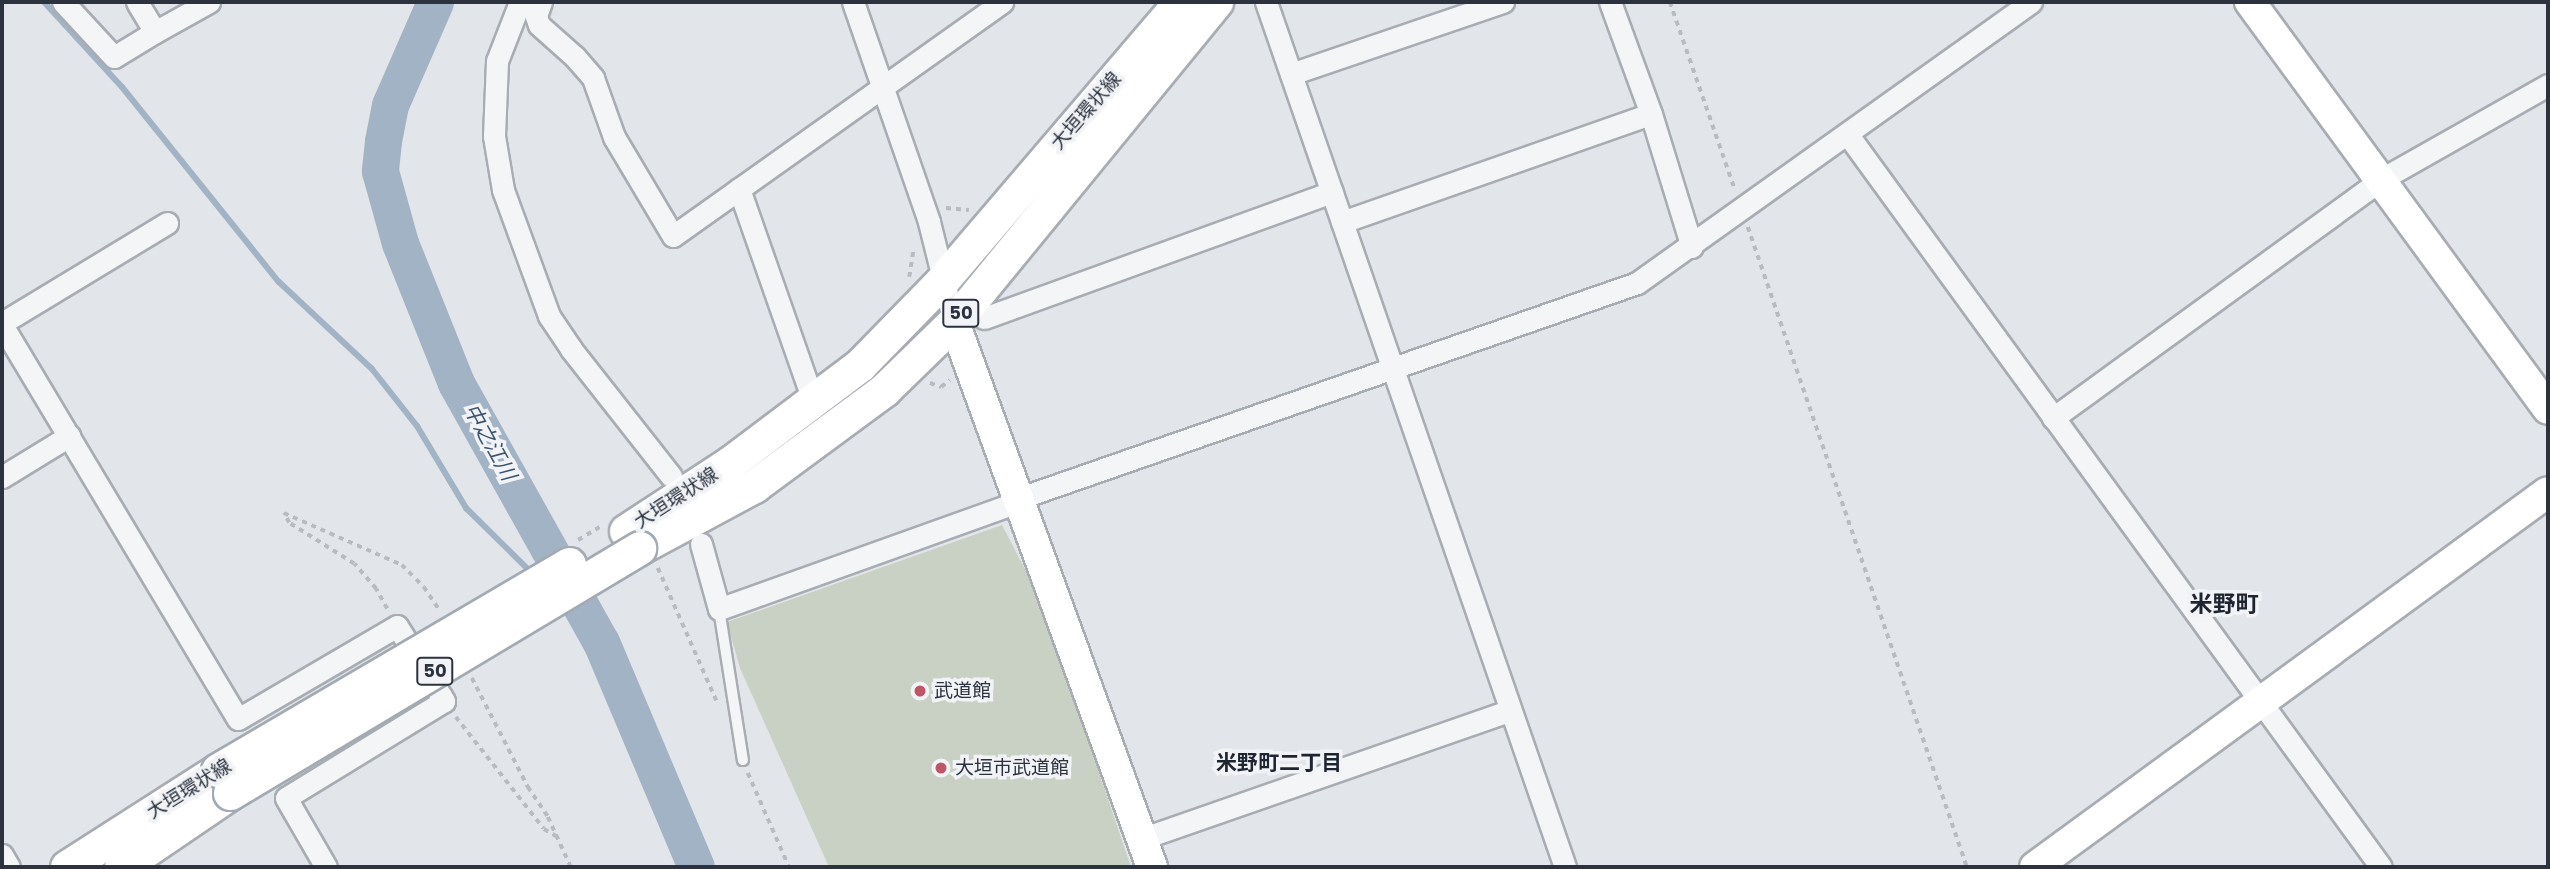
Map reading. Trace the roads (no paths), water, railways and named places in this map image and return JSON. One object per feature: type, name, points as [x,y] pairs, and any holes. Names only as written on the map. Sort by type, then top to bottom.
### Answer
[{"type":"main road","name":"大垣環状線","points":[[640,546],[730,463],[860,365],[942,281],[1181,2]]},
{"type":"main road","name":"大垣環状線","points":[[67,867],[224,782],[640,546],[754,486],[884,390],[969,320],[1216,2]]},
{"type":"main road","name":"大垣環状線","points":[[121,867],[224,782]]},
{"type":"street","points":[[63,2],[114,57],[209,2]]},
{"type":"street","points":[[137,2],[155,32]]},
{"type":"street","points":[[520,2],[497,61],[494,136],[503,190],[549,316],[571,349],[671,475]]},
{"type":"street","points":[[541,2],[536,16],[539,26],[575,57],[593,78],[614,137],[673,236],[1002,2]]},
{"type":"street","points":[[853,2],[929,222],[942,281],[969,320],[1020,498],[1152,867]]},
{"type":"street","points":[[1266,2],[1564,867]]},
{"type":"street","points":[[1291,74],[1503,2]]},
{"type":"street","points":[[1610,2],[1695,245]]},
{"type":"street","points":[[701,544],[719,609],[1006,506],[1020,498],[1637,283],[1695,245],[2031,2]]},
{"type":"street","points":[[2250,2],[2548,409]]},
{"type":"street","points":[[2053,418],[2380,180],[2548,85]]},
{"type":"street","points":[[1342,222],[1651,114]]},
{"type":"street","points":[[1848,135],[2381,867]]},
{"type":"street","points":[[739,189],[808,386]]},
{"type":"street","points":[[969,320],[1332,192]]},
{"type":"street","points":[[167,223],[2,324],[238,719],[397,626],[444,701],[286,798],[326,867]]},
{"type":"street","points":[[2,477],[69,436]]},
{"type":"street","points":[[2035,867],[2548,492]]},
{"type":"street","points":[[1141,839],[1509,711]]},
{"type":"street","points":[[2,855],[9,867]]},
{"type":"lane","points":[[719,609],[743,760]]},
{"type":"waterway","points":[[44,2],[122,87],[279,282],[372,369],[417,426],[466,508],[532,573]]},
{"type":"waterway","name":"中之江川","points":[[435,2],[390,105],[383,141],[380,171],[400,243],[456,383],[601,642],[696,867]]},
{"type":"waterway","points":[[564,605],[601,642]]},
{"type":"place","name":"武道館","points":[[920,691]]},
{"type":"place","name":"大垣市武道館","points":[[941,768]]},
{"type":"district","name":"米野町","points":[[2224,604]]},
{"type":"district","name":"米野町二丁目","points":[[1279,763]]}]
